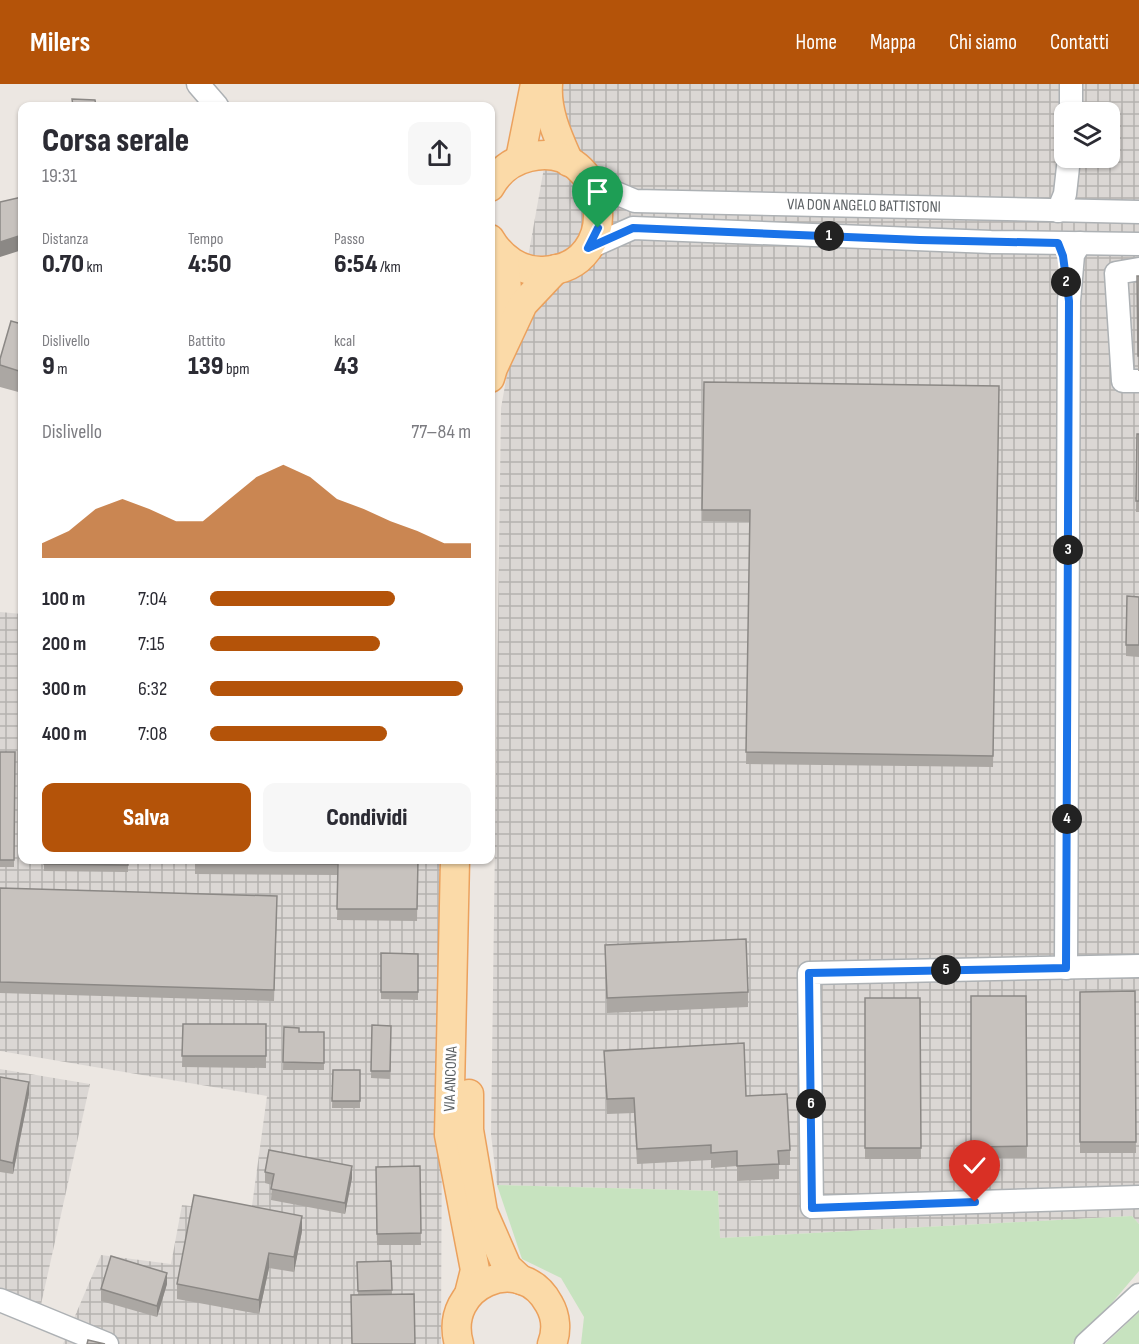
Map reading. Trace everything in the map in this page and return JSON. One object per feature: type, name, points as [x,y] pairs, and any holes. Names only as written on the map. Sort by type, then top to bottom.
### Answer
[{"type":"main road","points":[[520,159],[535,84]]},
{"type":"main road","points":[[548,84],[547,97],[555,131],[569,162]]},
{"type":"main road","points":[[495,180],[500,173],[520,159],[545,155],[569,162],[592,183],[600,216],[594,238],[588,248],[579,258],[556,269],[529,270],[516,265],[497,248]]},
{"type":"main road","points":[[495,317],[507,289],[497,248]]},
{"type":"main road","points":[[495,364],[523,304],[556,269]]},
{"type":"main road","name":"VIA ANCONA","points":[[455,864],[449,1136],[475,1270],[469,1294],[458,1314],[456,1325],[459,1344]]},
{"type":"main road","name":"VIA ANCONA","points":[[473,864],[469,1130],[483,1212],[507,1267],[521,1280],[540,1291],[547,1299],[555,1319],[553,1343]]},
{"type":"main road","points":[[469,1294],[488,1281],[510,1278],[521,1280]]},
{"type":"street","points":[[198,84],[214,102]]},
{"type":"street","points":[[1071,84],[1071,102]]},
{"type":"street","points":[[1058,211],[1065,194],[1069,168]]},
{"type":"street","points":[[1072,168],[1081,211]]},
{"type":"street","name":"VIA DON ANGELO BATTISTONI","points":[[592,183],[635,201],[1139,212]]},
{"type":"street","name":"VIA DON ANGELO BATTISTONI","points":[[588,248],[633,228],[944,241],[1139,244]]},
{"type":"street","points":[[1066,968],[1069,301],[1073,255],[1069,243]]},
{"type":"street","points":[[1139,269],[1116,273],[1123,381],[1139,381]]},
{"type":"street","points":[[1139,966],[809,973],[812,1208],[1139,1197]]},
{"type":"street","points":[[1086,1344],[1139,1295]]},
{"type":"street","points":[[0,1300],[107,1344]]},
{"type":"shaded area","points":[[559,84],[1139,84],[1139,1224],[1132,1216],[720,1238],[718,1191],[497,1185],[491,1134],[501,408]]},
{"type":"shaded area","points":[[0,612],[18,614],[18,864],[443,864],[441,1344],[63,1344],[101,1255],[171,1264],[182,1205],[251,1213],[267,1096],[0,1051]]},
{"type":"shaded area","points":[[0,1069],[90,1084],[40,1309],[0,1294]]},
{"type":"green space","points":[[497,1185],[718,1191],[720,1238],[1132,1216],[1139,1224],[1139,1271],[1089,1330],[1072,1344],[581,1344],[584,1317],[561,1278],[522,1259]]},
{"type":"green space","points":[[1139,1312],[1139,1344],[1105,1344]]},
{"type":"building","points":[[72,99],[95,100],[95,102],[72,102]]},
{"type":"building","points":[[18,198],[18,236],[0,242],[0,202]]},
{"type":"building","points":[[1137,276],[1139,276],[1139,356],[1138,356]]},
{"type":"building","points":[[11,321],[18,323],[18,371],[0,365]]},
{"type":"building","points":[[704,382],[999,386],[993,756],[746,752],[750,510],[702,510]]},
{"type":"building","points":[[1137,434],[1139,434],[1139,501],[1136,501]]},
{"type":"building","points":[[1127,596],[1139,597],[1139,645],[1126,645]]},
{"type":"building","points":[[0,752],[15,752],[14,860],[0,860]]},
{"type":"building","points":[[44,864],[128,864],[128,865]]},
{"type":"building","points":[[338,864],[418,864],[417,909],[337,909]]},
{"type":"building","points":[[0,888],[277,896],[274,990],[0,982]]},
{"type":"building","points":[[746,939],[748,992],[607,998],[605,945]]},
{"type":"building","points":[[381,953],[418,954],[418,992],[381,992]]},
{"type":"building","points":[[1135,991],[1136,1142],[1080,1142],[1080,992]]},
{"type":"building","points":[[971,996],[1026,996],[1027,1146],[971,1147]]},
{"type":"building","points":[[865,998],[920,998],[921,1148],[865,1148]]},
{"type":"building","points":[[183,1024],[266,1024],[266,1056],[182,1056]]},
{"type":"building","points":[[372,1025],[391,1026],[390,1071],[371,1071]]},
{"type":"building","points":[[284,1027],[299,1028],[299,1032],[324,1032],[324,1063],[283,1062]]},
{"type":"building","points":[[744,1043],[746,1096],[787,1094],[790,1150],[778,1151],[779,1164],[737,1166],[737,1151],[711,1153],[711,1145],[637,1149],[634,1098],[607,1099],[604,1051]]},
{"type":"building","points":[[333,1070],[360,1070],[360,1101],[332,1101]]},
{"type":"building","points":[[0,1077],[29,1082],[13,1163],[0,1160]]},
{"type":"building","points":[[269,1150],[352,1166],[345,1203],[271,1189],[274,1174],[265,1172]]},
{"type":"building","points":[[420,1166],[421,1233],[377,1234],[376,1167]]},
{"type":"building","points":[[194,1195],[302,1216],[294,1257],[269,1253],[259,1300],[177,1284]]},
{"type":"building","points":[[111,1256],[167,1273],[157,1306],[101,1289]]},
{"type":"building","points":[[391,1261],[392,1290],[358,1291],[357,1262]]},
{"type":"building","points":[[414,1294],[415,1344],[352,1344],[351,1295]]},
{"type":"building","points":[[88,1340],[105,1344],[87,1344]]},
{"type":"route","points":[[598,228],[588,248],[633,228],[920,240],[1058,243],[1063,256],[1069,301],[1066,968],[809,973],[812,1208],[975,1202]]}]
